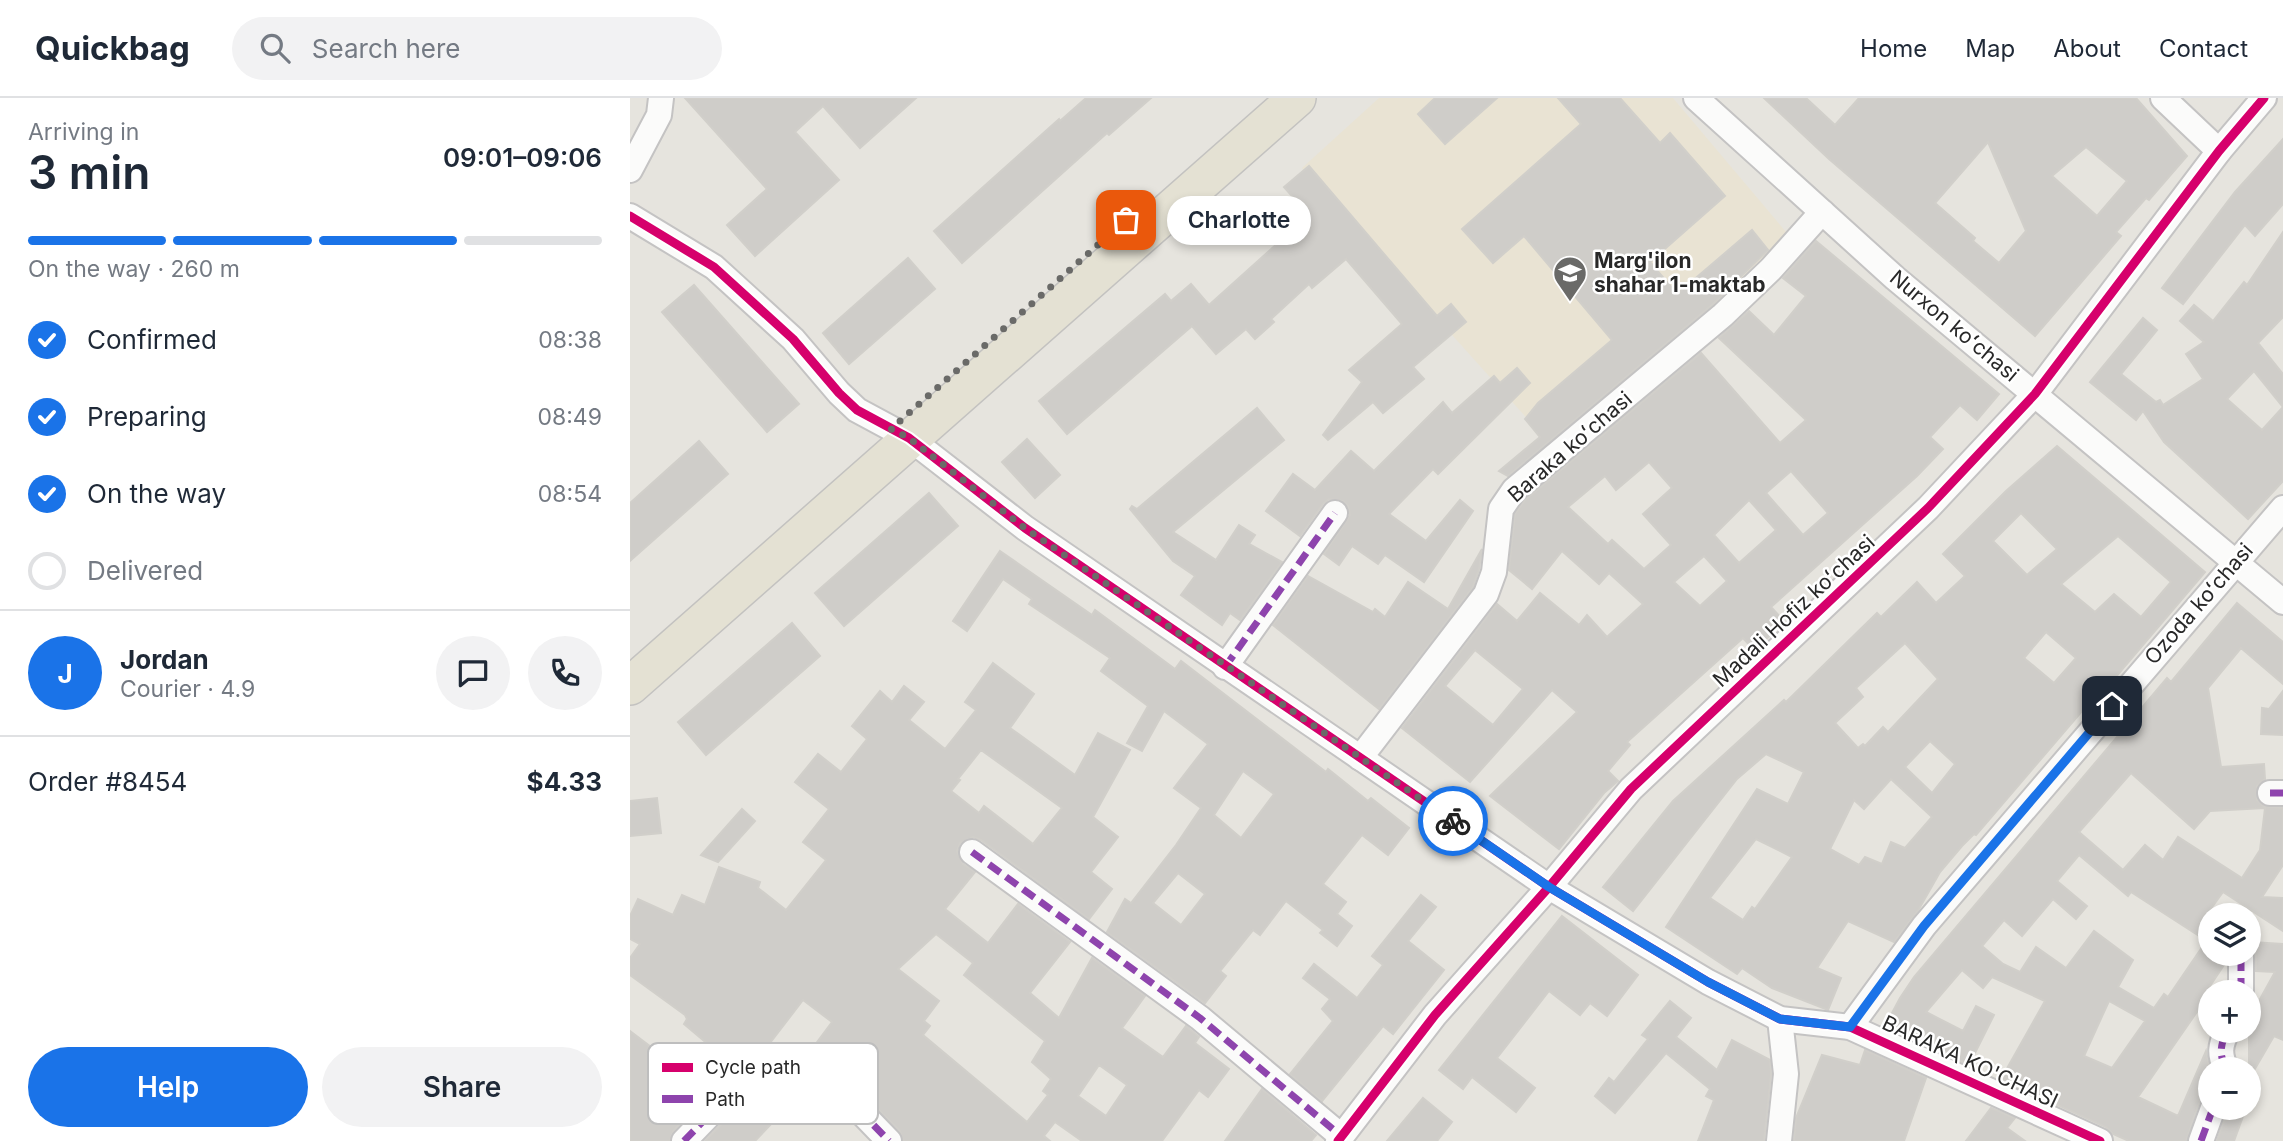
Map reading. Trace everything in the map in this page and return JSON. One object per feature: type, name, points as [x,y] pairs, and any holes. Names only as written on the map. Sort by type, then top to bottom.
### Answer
[{"type":"main road","points":[[630,686],[1263,98]]},
{"type":"main road","points":[[630,657],[900,434],[1297,98]]},
{"type":"street","points":[[630,170],[659,115],[661,98]]},
{"type":"street","name":"Nurxon koʻchasi","points":[[1696,98],[1895,278],[2283,602]]},
{"type":"street","points":[[2163,98],[2219,151]]},
{"type":"street","name":"Madali Hofiz koʻchasi","points":[[1339,1139],[1435,1015],[1549,887],[1631,789],[1928,508],[2035,394],[2219,151],[2264,98]]},
{"type":"street","name":"Baraka koʻchasi","points":[[1360,758],[1486,594],[1494,572],[1501,509],[1514,490],[1723,315],[1822,212]]},
{"type":"street","points":[[630,216],[714,267],[793,339],[849,403],[900,434]]},
{"type":"street","name":"BARAKA KO'CHASI","points":[[900,434],[1025,528],[1549,887],[1708,982],[1780,1019],[1850,1027],[2100,1141]]},
{"type":"street","name":"Ozoda koʻchasi","points":[[1850,1027],[1924,926],[2283,508]]},
{"type":"street","points":[[1225,667],[1335,513]]},
{"type":"street","points":[[972,852],[1200,1018],[1339,1139]]},
{"type":"street","points":[[1779,1141],[1786,1074],[1780,1019]]},
{"type":"street","points":[[2200,1141],[2208,1120]]},
{"type":"street","points":[[684,1141],[700,1124]]},
{"type":"street","points":[[873,1124],[889,1141]]},
{"type":"shaded area","name":"Marg'ilon shahar 1-maktab","points":[[1379,98],[1673,98],[1792,239],[1550,444],[1302,168]]},
{"type":"building","points":[[685,98],[916,98],[860,148],[823,106],[795,132],[839,180],[755,256],[727,225],[767,189]]},
{"type":"building","points":[[1086,98],[1151,98],[1109,135],[1107,133],[962,263],[934,231]]},
{"type":"building","points":[[1435,98],[1497,98],[1445,144],[1418,114]]},
{"type":"building","points":[[1558,98],[1620,98],[1660,143],[1670,133],[1725,196],[1650,262],[1677,294],[1752,230],[1768,250],[1713,304],[1508,476],[1499,471],[1540,437],[1525,419],[1538,403],[1612,340],[1524,236],[1493,263],[1462,229],[1581,124]]},
{"type":"building","points":[[1764,98],[1806,98],[1835,125],[1859,98],[2136,98],[2187,156],[2149,200],[2146,198],[2116,232],[2121,236],[2035,336],[1829,159]],"holes":[[[1988,142],[2026,231],[1999,263],[1935,203]],[[2086,147],[2127,181],[2097,216],[2052,176]]]},
{"type":"building","points":[[2283,139],[2283,204],[2255,236],[2245,225],[2183,304],[2162,288],[2235,192]]},
{"type":"building","points":[[1309,166],[1437,316],[1451,304],[1466,322],[1413,367],[1424,379],[1383,413],[1373,402],[1328,440],[1323,435],[1362,382],[1349,370],[1402,324],[1346,259],[1312,288],[1309,284],[1271,319],[1274,322],[1255,339],[1246,329],[1216,354],[1192,326],[1067,434],[1039,401],[1165,294],[1171,301],[1191,284],[1209,305],[1309,215],[1284,187]]},
{"type":"building","points":[[2283,232],[2283,317],[2258,343],[2283,374],[2283,407],[2283,481],[2248,519],[2164,442],[2143,411],[2136,420],[2090,382],[2143,318],[2157,330],[2121,374],[2156,402],[2160,400],[2163,405],[2203,379],[2186,354],[2204,342],[2180,321],[2194,305],[2213,321],[2244,282],[2247,285]],"holes":[[[2254,371],[2283,407],[2262,430],[2227,399]]]},
{"type":"building","points":[[1816,241],[1999,394],[1977,420],[1960,405],[1930,437],[1943,449],[1917,476],[1771,607],[1785,622],[1754,650],[1743,638],[1627,742],[1630,745],[1608,771],[1618,781],[1604,793],[1559,849],[1490,796],[1577,712],[1552,690],[1470,782],[1402,728],[1497,604],[1517,621],[1540,593],[1579,625],[1587,615],[1607,637],[1643,604],[1609,573],[1599,584],[1562,551],[1532,589],[1509,570],[1515,514],[1525,500],[1701,353],[1780,443],[1806,420],[1719,338],[1749,311],[1774,335],[1806,296],[1783,278]],"holes":[[[1649,462],[1672,488],[1643,514],[1671,545],[1644,569],[1612,540],[1608,544],[1568,507],[1605,476],[1616,490]],[[1791,471],[1828,513],[1803,535],[1766,493]],[[1749,500],[1776,530],[1739,563],[1714,535]],[[1704,556],[1727,581],[1700,606],[1674,582]],[[1475,650],[1523,689],[1493,725],[1445,686]]]},
{"type":"building","points":[[908,258],[935,289],[849,364],[823,333]]},
{"type":"building","points":[[694,285],[799,404],[767,432],[662,312]]},
{"type":"building","points":[[1517,368],[1530,383],[1438,474],[1433,469],[1389,514],[1426,541],[1460,500],[1473,511],[1424,582],[1385,555],[1378,564],[1352,546],[1339,565],[1324,554],[1350,515],[1348,506],[1343,501],[1329,499],[1300,536],[1266,511],[1293,474],[1315,490],[1351,451],[1374,471],[1443,402],[1452,413],[1494,376],[1500,383]]},
{"type":"building","points":[[1257,408],[1284,440],[1173,532],[1216,560],[1239,525],[1255,535],[1249,544],[1282,562],[1240,620],[1230,613],[1222,625],[1181,595],[1195,576],[1173,561],[1130,509],[1132,506],[1137,509]]},
{"type":"building","points":[[1027,439],[1060,475],[1035,498],[1002,462]]},
{"type":"building","points":[[699,441],[728,474],[630,561],[630,503]]},
{"type":"building","points":[[2057,446],[2205,572],[2108,686],[2106,683],[1976,835],[1962,846],[1940,872],[1919,909],[1894,942],[1848,921],[1817,968],[1841,978],[1828,1010],[1772,988],[1742,968],[1737,974],[1666,927],[1757,789],[1788,804],[1804,772],[1766,754],[1737,779],[1633,911],[1603,887],[1673,801],[1784,700],[1786,702],[1877,613],[1881,617],[1917,582],[1936,603],[1965,576],[1943,554],[2006,491]],"holes":[[[2021,513],[2057,549],[2027,575],[1993,541]],[[2118,536],[2171,582],[2141,617],[2114,594],[2095,612],[2061,584]],[[2046,632],[2076,658],[2054,683],[2024,658]],[[1905,643],[1938,679],[1888,732],[1883,727],[1865,746],[1863,744],[1858,748],[1835,723],[1863,697],[1856,688]],[[1930,741],[1955,764],[1932,793],[1905,767]],[[1891,779],[1932,817],[1905,848],[1891,842],[1882,864],[1865,857],[1859,865],[1830,849],[1854,800],[1864,809]],[[1756,839],[1792,857],[1755,909],[1752,907],[1743,920],[1710,898]]]},
{"type":"building","points":[[929,493],[958,526],[844,626],[815,593]]},
{"type":"building","points":[[1482,549],[1473,587],[1379,709],[1273,625],[1308,576],[1373,612],[1375,609],[1385,617],[1408,582],[1448,609]]},
{"type":"building","points":[[1000,551],[1092,615],[1095,610],[1175,669],[1181,661],[1326,772],[1328,769],[1368,801],[1371,798],[1409,828],[1388,855],[1362,835],[1323,884],[1346,902],[1337,914],[1352,926],[1337,946],[1320,933],[1323,930],[1286,901],[1260,935],[1253,930],[1220,971],[1226,976],[1205,1003],[1107,932],[1125,899],[1131,903],[1201,808],[1174,788],[1208,744],[1164,711],[1142,751],[1127,743],[1148,706],[1101,671],[1110,658],[1029,604],[1032,599],[1003,579],[967,631],[953,621]],"holes":[[[1243,771],[1274,794],[1241,838],[1214,815]],[[1178,873],[1205,894],[1181,925],[1153,903]]]},
{"type":"building","points":[[2237,603],[2283,642],[2283,684],[2241,648],[2208,688],[2221,767],[2264,764],[2265,779],[2257,786],[2257,800],[2263,806],[2283,808],[2283,865],[2262,897],[2283,898],[2283,931],[2261,917],[2261,903],[2240,903],[2223,892],[2215,903],[2198,903],[2198,935],[2131,892],[2128,896],[2079,855],[2057,881],[2087,906],[2076,919],[2053,899],[2022,936],[2004,920],[1982,946],[2003,964],[2020,972],[2036,947],[2066,968],[2094,931],[2133,960],[2118,987],[2154,1008],[2164,994],[2168,997],[2198,953],[2198,966],[2223,966],[2214,980],[2198,980],[2198,1010],[2138,1097],[2178,1116],[2198,1070],[2198,1106],[2186,1141],[2129,1141],[2113,1134],[2106,1127],[2001,1079],[2045,1001],[1992,977],[1983,988],[1962,970],[1926,1012],[1963,1031],[1976,1006],[1994,1015],[1969,1065],[1885,1026],[1914,977],[2167,678],[2171,682]],"holes":[[[2131,773],[2194,829],[2210,811],[2265,808],[2260,850],[2242,878],[2178,837],[2163,860],[2145,845],[2123,870],[2079,832]],[[2109,1001],[2145,1021],[2112,1068],[2084,1056]]]},
{"type":"building","points":[[792,623],[820,656],[706,755],[678,722]]},
{"type":"building","points":[[993,663],[1034,694],[1010,728],[1075,775],[1098,733],[1130,750],[1093,817],[1118,837],[1091,872],[1112,889],[1089,919],[981,840],[973,837],[960,843],[957,851],[963,864],[975,872],[945,909],[988,943],[1018,904],[1070,942],[1030,993],[1059,1018],[1092,958],[1145,996],[1122,1028],[1163,1057],[1186,1026],[1199,1037],[1195,1043],[1229,1069],[1208,1097],[1199,1090],[1162,1141],[1082,1141],[1055,1122],[1044,1136],[1050,1141],[903,1141],[900,1131],[878,1109],[878,1043],[816,1043],[832,1022],[803,1000],[770,1043],[707,1043],[684,1024],[687,1019],[685,1015],[630,975],[630,958],[640,944],[630,939],[630,916],[638,899],[673,915],[682,895],[705,905],[719,867],[760,882],[758,888],[786,910],[826,860],[803,842],[829,809],[795,782],[818,754],[841,772],[867,739],[852,726],[880,691],[892,702],[904,686],[924,702],[909,720],[945,749],[976,710],[965,702]],"holes":[[[981,750],[1062,808],[1033,844],[984,806],[979,813],[951,791]],[[936,934],[973,963],[964,975],[1045,1041],[1032,1062],[1051,1079],[1043,1091],[1048,1095],[1027,1122],[923,1035],[930,1026],[924,1021],[939,1001],[898,969]],[[1099,1065],[1127,1085],[1106,1116],[1078,1096]]]},
{"type":"building","points":[[2283,691],[2283,735],[2261,734],[2262,708],[2269,709]]},
{"type":"building","points":[[657,798],[661,833],[630,836],[630,801]]},
{"type":"building","points":[[742,809],[755,821],[718,862],[701,855]]},
{"type":"building","points":[[1421,895],[1436,907],[1408,941],[1444,970],[1393,1034],[1383,1026],[1322,1101],[1290,1074],[1333,1021],[1322,1009],[1330,999],[1303,978],[1314,964],[1357,998],[1383,965],[1372,956]]},
{"type":"building","points":[[1562,916],[1638,975],[1607,1016],[1590,1003],[1580,1015],[1549,991],[1497,1058],[1535,1088],[1516,1112],[1472,1077],[1463,1089],[1439,1070]]},
{"type":"building","points":[[2261,943],[2283,944],[2283,1040],[2274,1036],[2261,1058],[2249,1057],[2249,1043],[2261,1043],[2261,997],[2275,972],[2256,971],[2256,966],[2261,966]]},
{"type":"building","points":[[1670,1001],[1691,1018],[1676,1037],[1717,1070],[1732,1040],[1770,1060],[1764,1141],[1698,1141],[1714,1100],[1706,1096],[1710,1089],[1666,1053],[1615,1113],[1595,1096],[1609,1078],[1614,1082],[1648,1039],[1642,1035]]},
{"type":"building","points":[[630,1031],[648,1045],[648,1124],[680,1124],[673,1131],[670,1141],[630,1141]]},
{"type":"building","points":[[1865,1050],[1926,1078],[1904,1141],[1794,1141],[1796,1118],[1822,1055],[1860,1065]]},
{"type":"building","points":[[1262,1089],[1316,1135],[1311,1141],[1225,1141]]},
{"type":"building","points":[[1423,1098],[1452,1122],[1437,1141],[1387,1141]]},
{"type":"building","points":[[1991,1108],[2015,1118],[2007,1128],[2025,1141],[1966,1141]]},
{"type":"building","points":[[2224,1120],[2242,1120],[2234,1141],[2217,1141]]},
{"type":"building","points":[[722,1124],[771,1124],[755,1141],[705,1141]]},
{"type":"marked path","points":[[1225,667],[1335,513]]},
{"type":"marked path","points":[[2270,793],[2283,793]]},
{"type":"marked path","points":[[972,852],[1200,1018],[1341,1136]]},
{"type":"marked path","points":[[2241,966],[2241,980]]},
{"type":"marked path","points":[[2222,1057],[2223,1043]]},
{"type":"marked path","points":[[2201,1141],[2209,1120]]},
{"type":"marked path","points":[[684,1141],[700,1124]]},
{"type":"marked path","points":[[873,1124],[889,1141]]},
{"type":"cycle path","points":[[1338,1141],[1435,1015],[1549,887],[1631,789],[1928,508],[2035,394],[2219,151],[2264,98]]},
{"type":"cycle path","points":[[630,216],[714,267],[793,339],[857,410],[909,438],[1025,528],[1549,887],[1708,982],[1780,1019],[1850,1027],[2100,1141]]},
{"type":"way so far","points":[[1126,220],[891,429],[909,438],[1025,528],[1453,821]]},
{"type":"place","name":"Charlotte","points":[[1126,220]]},
{"type":"place","name":"Marg'ilon shahar 1-maktab","points":[[1570,303]]},
{"type":"route","points":[[1453,821],[1549,887],[1708,982],[1780,1019],[1850,1027],[1924,926],[2112,706]]}]
